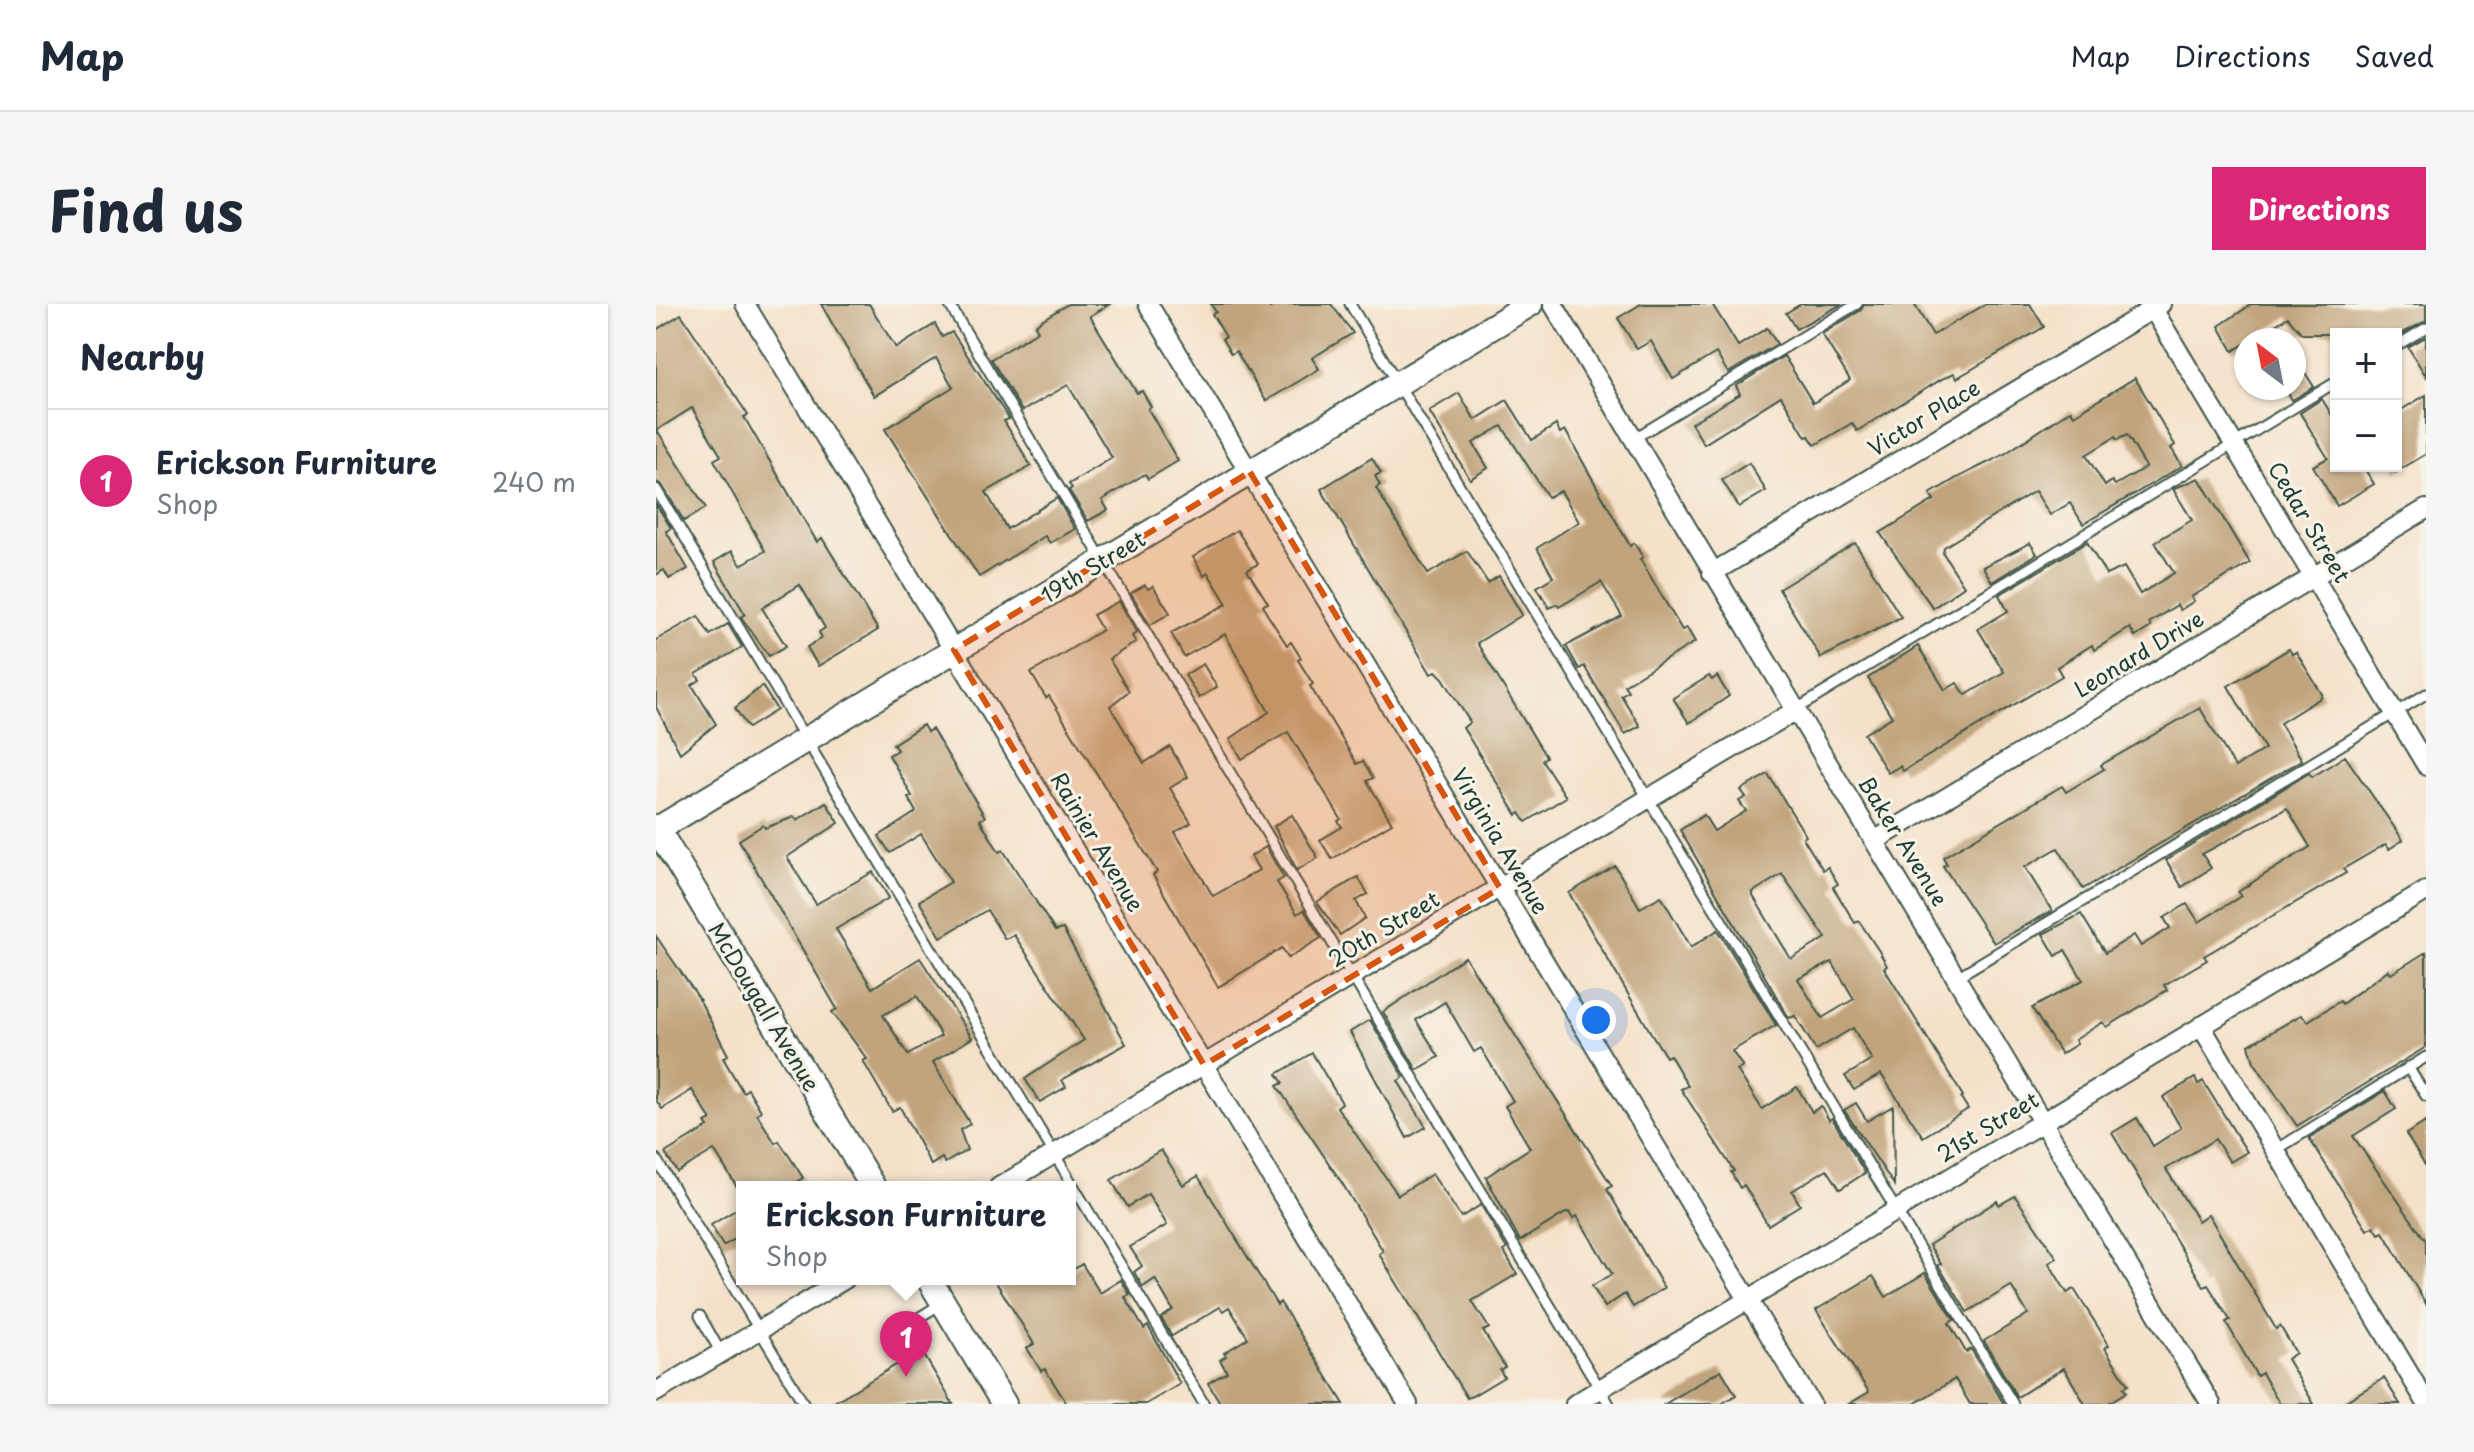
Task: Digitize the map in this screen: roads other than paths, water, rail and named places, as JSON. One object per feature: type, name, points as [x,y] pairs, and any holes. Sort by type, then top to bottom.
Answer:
[{"type":"street","name":"Rainier Avenue","points":[[745,304],[1408,1404]]},
{"type":"street","name":"Virginia Avenue","points":[[1148,304],[1811,1404]]},
{"type":"street","name":"19th Street","points":[[656,829],[1530,304]]},
{"type":"street","name":"Baker Avenue","points":[[1553,304],[1793,712],[1876,840],[2211,1404]]},
{"type":"street","name":"Cedar Street","points":[[2154,306],[2426,765]]},
{"type":"street","name":"Victor Place","points":[[1712,573],[2154,306]]},
{"type":"street","name":"Leonard Drive","points":[[1876,840],[2426,509]]},
{"type":"street","name":"20th Street","points":[[1009,1181],[1793,712]]},
{"type":"street","name":"McDougall Avenue","points":[[656,829],[869,1181]]},
{"type":"street","name":"21st Street","points":[[1575,1404],[1604,1396],[1748,1299],[2426,891]]},
{"type":"street","points":[[2201,1026],[2426,1402]]},
{"type":"street","points":[[656,1392],[835,1285]]},
{"type":"street","points":[[932,1285],[1004,1404]]},
{"type":"lane","points":[[949,304],[1604,1396]]},
{"type":"lane","points":[[1350,304],[2013,1404]]},
{"type":"lane","points":[[1633,439],[1857,304]]},
{"type":"lane","points":[[2402,342],[2426,328]]},
{"type":"lane","points":[[1793,712],[2330,386]]},
{"type":"lane","points":[[656,489],[1070,1181]]},
{"type":"lane","points":[[1957,977],[2426,694]]},
{"type":"lane","points":[[2276,1150],[2426,1057]]},
{"type":"lane","points":[[2408,1067],[2426,1096]]},
{"type":"lane","points":[[656,1159],[804,1404]]},
{"type":"lane","points":[[1076,1191],[1204,1404]]},
{"type":"lane","points":[[910,1323],[943,1303]]},
{"type":"lane","points":[[700,1316],[721,1353]]},
{"type":"place","name":"Erickson Furniture","points":[[906,1377]]}]
